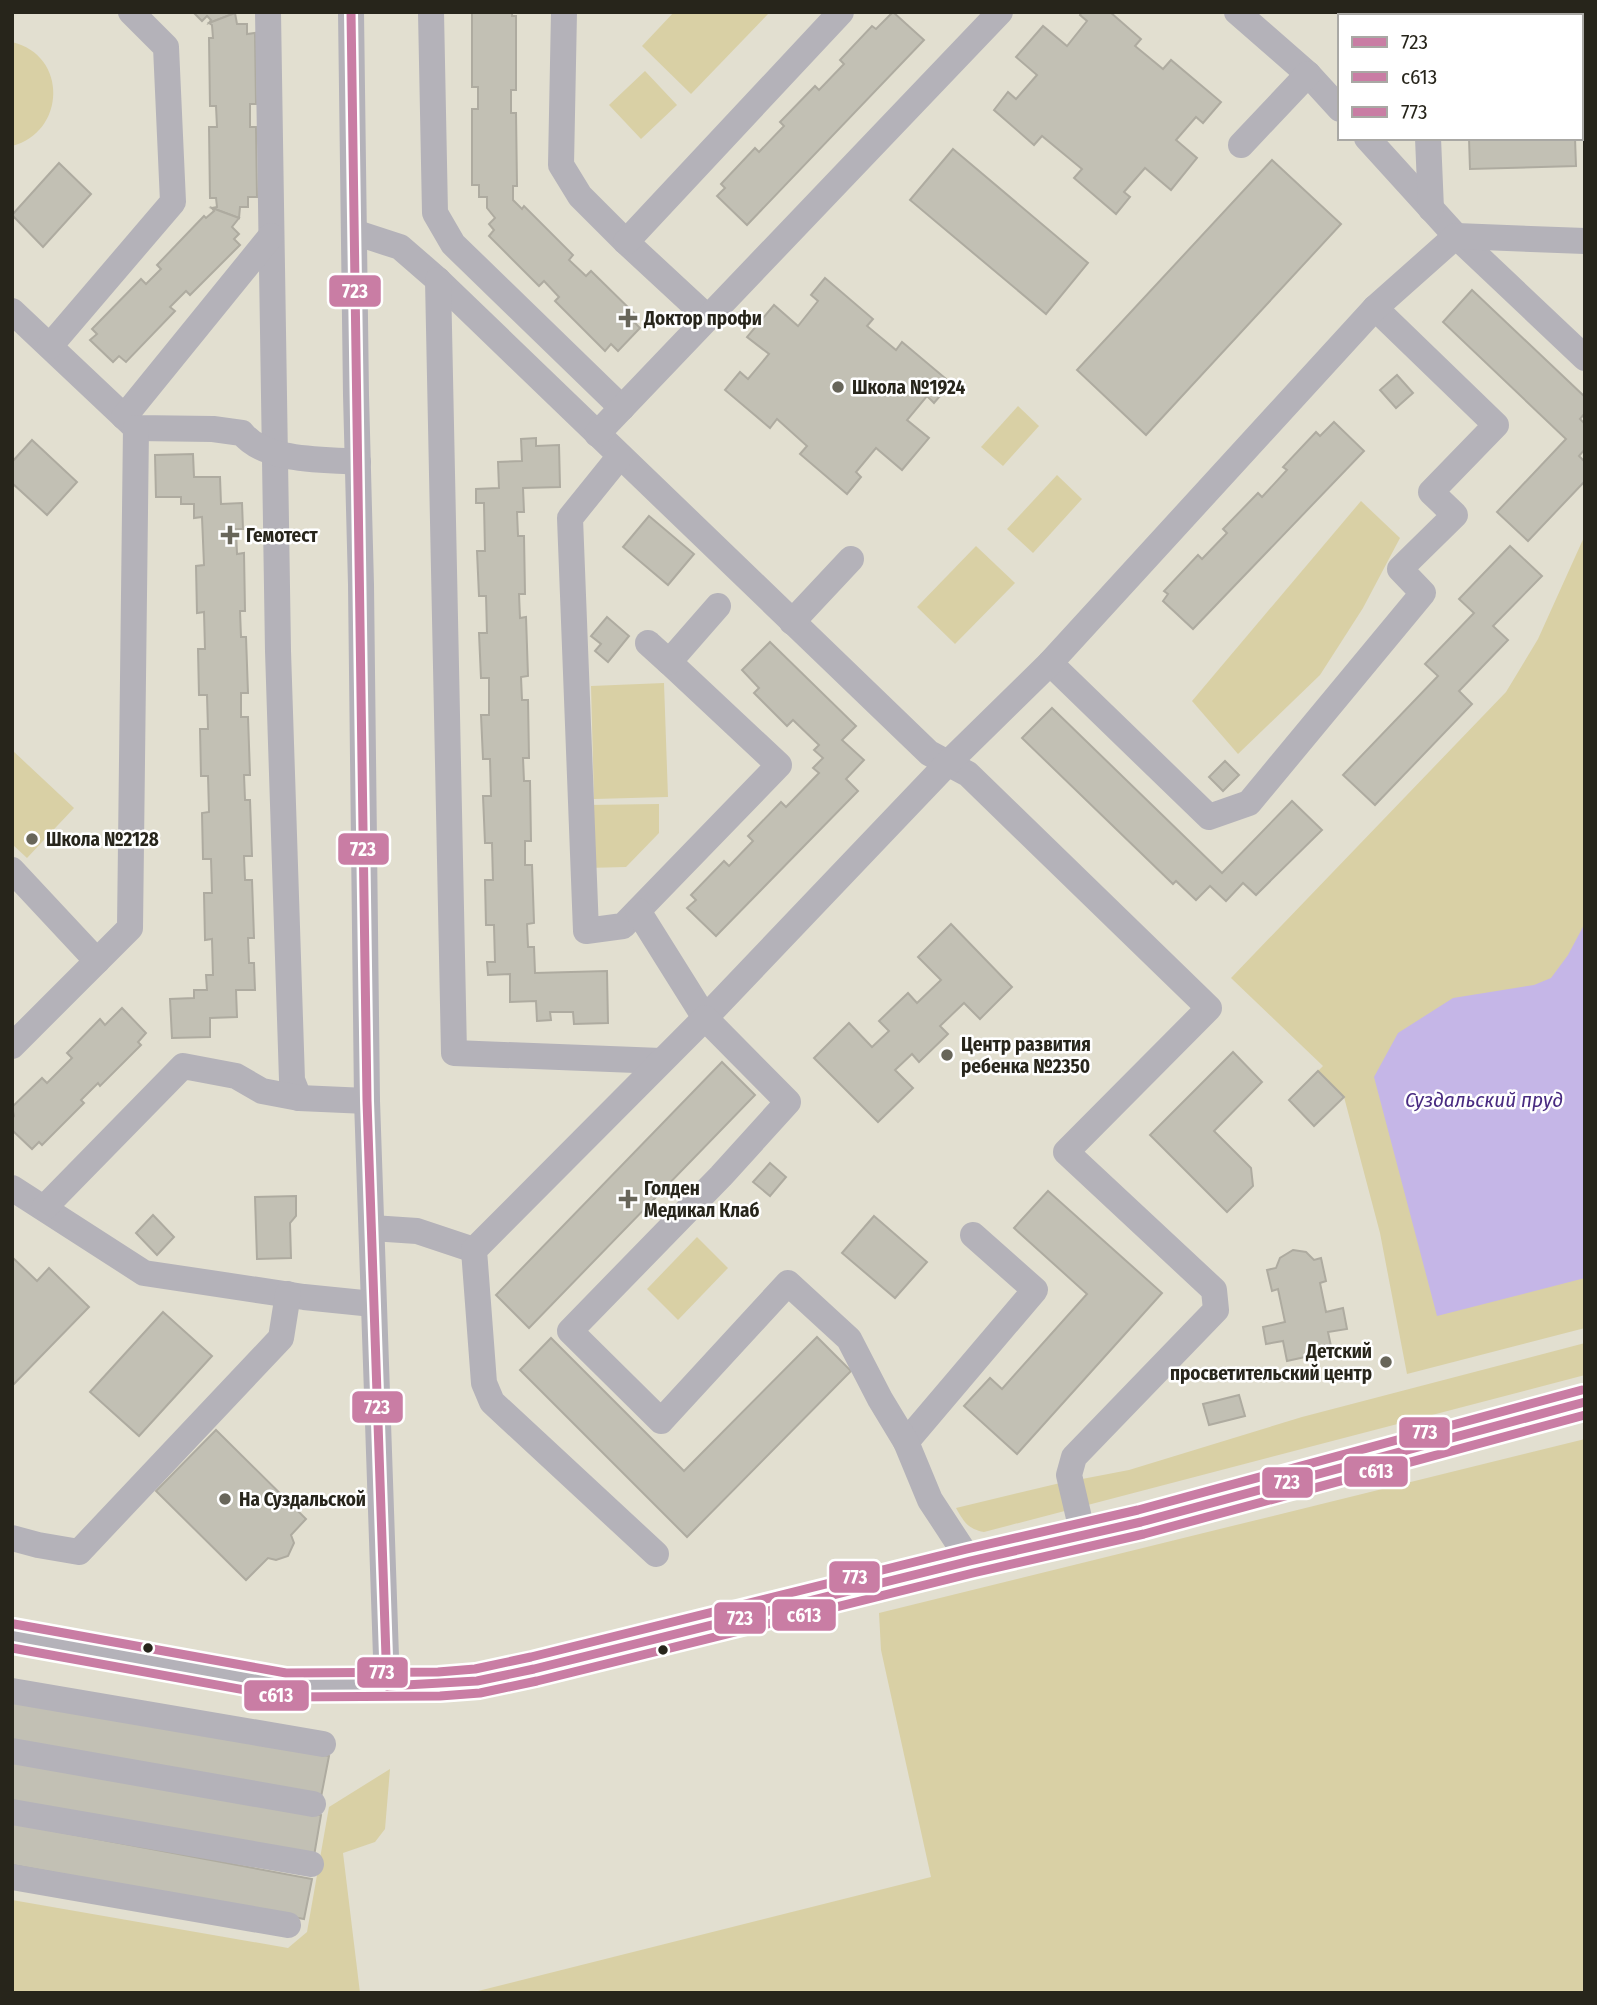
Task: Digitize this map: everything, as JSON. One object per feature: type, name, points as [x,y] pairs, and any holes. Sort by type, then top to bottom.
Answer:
[{"type":"street","points":[[50,346],[173,202],[166,47],[131,12]]},
{"type":"street","points":[[268,12],[273,454],[292,1080],[299,1098]]},
{"type":"street","points":[[351,12],[366,1101],[387,1686]]},
{"type":"street","points":[[431,12],[435,214],[453,244],[621,408]]},
{"type":"street","points":[[564,12],[561,165],[580,196],[707,317]]},
{"type":"street","points":[[626,242],[841,12]]},
{"type":"street","points":[[597,434],[1000,12]]},
{"type":"street","points":[[1237,12],[1308,74],[1338,107]]},
{"type":"street","points":[[1241,145],[1308,74]]},
{"type":"street","points":[[1368,140],[1389,175],[1431,209],[1585,358]]},
{"type":"street","points":[[1428,140],[1431,209]]},
{"type":"street","points":[[354,232],[400,247],[438,280],[929,753],[968,774],[1209,1009],[1066,1152],[1214,1290],[1216,1310],[1074,1457],[1069,1475],[1083,1535]]},
{"type":"street","points":[[12,1046],[130,928],[130,422],[271,236]]},
{"type":"street","points":[[656,1553],[492,1402],[484,1383],[474,1250],[705,1018],[948,763],[1050,663],[1375,308],[1456,236],[1585,241]]},
{"type":"street","points":[[438,280],[454,1053],[661,1061]]},
{"type":"street","points":[[1050,663],[1209,817],[1249,803],[1423,593],[1400,569],[1455,515],[1431,492],[1496,425],[1375,308]]},
{"type":"street","points":[[12,310],[130,422],[242,433],[250,444],[273,454],[358,462]]},
{"type":"street","points":[[620,456],[570,518],[586,932],[623,926],[779,765],[648,643]]},
{"type":"street","points":[[792,622],[851,559]]},
{"type":"street","points":[[668,662],[718,606]]},
{"type":"street","points":[[12,870],[97,961]]},
{"type":"street","points":[[638,911],[705,1018],[788,1102],[721,1176],[570,1331],[661,1420],[788,1283],[849,1339],[880,1399],[906,1441],[930,1500],[970,1561]]},
{"type":"street","points":[[44,1208],[183,1066],[236,1076],[262,1091],[299,1098],[366,1101]]},
{"type":"street","points":[[12,1188],[144,1273],[373,1304]]},
{"type":"street","points":[[372,1228],[417,1231],[474,1250]]},
{"type":"street","points":[[906,1441],[1035,1290],[973,1235]]},
{"type":"street","points":[[12,1538],[79,1552],[281,1338],[288,1294]]},
{"type":"street","points":[[12,1636],[285,1685],[387,1686],[477,1681],[534,1670],[970,1561],[1141,1522],[1585,1402]]},
{"type":"street","points":[[12,1692],[323,1744]]},
{"type":"street","points":[[12,1751],[313,1804]]},
{"type":"street","points":[[12,1812],[311,1864]]},
{"type":"street","points":[[12,1877],[288,1925]]},
{"type":"shaded area","points":[[674,12],[770,12],[691,94],[642,46]]},
{"type":"shaded area","points":[[12,42],[30,50],[43,62],[51,77],[53,94],[43,126],[30,138],[12,146]]},
{"type":"shaded area","points":[[645,71],[677,105],[641,139],[609,105]]},
{"type":"shaded area","points":[[1018,406],[1039,426],[1003,466],[981,447]]},
{"type":"shaded area","points":[[1057,475],[1082,499],[1033,553],[1007,529]]},
{"type":"shaded area","points":[[1361,501],[1400,538],[1363,608],[1320,675],[1238,754],[1192,701]]},
{"type":"shaded area","points":[[1585,535],[1585,1328],[1407,1374],[1380,1233],[1344,1097],[1318,1071],[1323,1066],[1231,978],[1506,692],[1538,639]]},
{"type":"shaded area","points":[[976,546],[1015,583],[955,644],[917,607]]},
{"type":"shaded area","points":[[664,683],[668,797],[594,799],[591,686]]},
{"type":"shaded area","points":[[12,750],[74,808],[27,858],[12,844]]},
{"type":"shaded area","points":[[659,804],[659,833],[626,867],[586,868],[586,805]]},
{"type":"shaded area","points":[[697,1237],[728,1268],[678,1320],[647,1289]]},
{"type":"shaded area","points":[[1585,1343],[1585,1375],[984,1532],[967,1524],[956,1508],[1129,1470],[1302,1417]]},
{"type":"shaded area","points":[[1585,1439],[1585,1993],[470,1993],[931,1877],[881,1650],[879,1613]]},
{"type":"shaded area","points":[[390,1769],[385,1829],[375,1842],[343,1853],[360,1993],[12,1993],[12,1900],[288,1948],[307,1932],[329,1807]]},
{"type":"water","name":"Суздальский пруд","points":[[1585,923],[1585,1278],[1437,1316],[1374,1077],[1398,1033],[1453,998],[1534,985],[1551,978],[1568,955]]},
{"type":"building","points":[[193,12],[235,13],[209,23],[211,20],[207,16],[202,21]]},
{"type":"building","points":[[512,12],[512,16],[516,16],[516,90],[511,90],[511,113],[516,113],[517,186],[513,186],[513,200],[522,209],[524,206],[573,255],[569,260],[586,276],[591,271],[638,317],[634,322],[640,328],[618,351],[611,344],[605,351],[555,301],[559,297],[544,281],[539,286],[489,236],[494,230],[489,224],[495,218],[487,208],[487,197],[479,197],[479,185],[472,185],[472,109],[478,109],[478,87],[472,87],[472,13]]},
{"type":"building","points":[[893,12],[924,40],[747,225],[717,196],[725,188],[721,184],[755,148],[759,152],[784,126],[780,122],[815,86],[819,90],[844,64],[840,60],[872,26],[876,29]]},
{"type":"building","points":[[1082,12],[1110,12],[1141,39],[1135,46],[1163,69],[1171,60],[1221,102],[1203,123],[1196,117],[1176,140],[1197,158],[1171,190],[1145,168],[1124,192],[1130,197],[1116,214],[1074,178],[1082,169],[1042,136],[1034,145],[994,110],[1008,92],[1016,99],[1037,75],[1016,57],[1043,26],[1067,46],[1087,21],[1080,15]]},
{"type":"building","points":[[1468,12],[1572,12],[1572,14]]},
{"type":"building","points":[[235,13],[237,24],[247,24],[247,34],[255,33],[256,104],[250,104],[250,127],[256,127],[257,197],[248,197],[248,207],[240,207],[239,218],[212,208],[217,207],[216,198],[210,198],[209,127],[217,127],[216,106],[210,106],[209,38],[213,38],[212,25],[209,23]]},
{"type":"building","points":[[1469,140],[1575,140],[1576,166],[1470,169]]},
{"type":"building","points":[[953,149],[1088,263],[1046,314],[910,200]]},
{"type":"building","points":[[1272,160],[1341,224],[1146,435],[1077,370]]},
{"type":"building","points":[[59,163],[91,194],[43,247],[12,215]]},
{"type":"building","points":[[212,208],[239,218],[232,227],[239,234],[234,239],[240,245],[190,295],[186,291],[170,307],[175,311],[126,362],[119,356],[113,362],[90,340],[97,334],[92,329],[141,279],[146,284],[161,269],[157,265],[204,216],[206,218],[214,211]]},
{"type":"building","name":"Школа №1924","points":[[825,278],[873,319],[867,326],[896,350],[902,342],[951,383],[934,403],[927,396],[907,420],[929,438],[902,470],[876,448],[856,472],[861,477],[847,494],[800,454],[807,446],[777,419],[770,428],[725,390],[740,372],[748,379],[769,354],[747,337],[774,305],[798,326],[818,301],[811,295]]},
{"type":"building","points":[[1472,290],[1585,397],[1585,413],[1580,419],[1585,424],[1585,449],[1579,456],[1585,462],[1585,481],[1528,541],[1497,512],[1566,439],[1443,322]]},
{"type":"building","points":[[1397,375],[1413,393],[1396,408],[1380,390]]},
{"type":"building","points":[[1334,422],[1364,451],[1193,629],[1163,601],[1168,594],[1164,591],[1198,555],[1202,559],[1227,533],[1223,529],[1258,493],[1262,497],[1287,470],[1283,467],[1316,432],[1320,436]]},
{"type":"building","points":[[536,438],[536,446],[559,445],[560,487],[523,488],[524,512],[517,512],[518,536],[524,536],[525,594],[519,594],[520,618],[526,617],[528,676],[521,677],[522,700],[528,700],[529,758],[523,758],[524,781],[530,781],[531,841],[525,841],[525,865],[532,865],[534,923],[527,924],[528,947],[534,947],[535,973],[607,971],[608,1023],[574,1024],[573,1012],[550,1012],[551,1020],[537,1021],[536,1001],[510,1002],[510,974],[488,975],[487,962],[495,962],[494,925],[486,925],[485,880],[493,880],[492,843],[485,843],[483,796],[491,796],[490,759],[483,759],[481,715],[489,715],[489,678],[481,678],[479,633],[487,633],[486,596],[479,596],[477,551],[485,551],[484,503],[476,503],[476,489],[499,488],[498,462],[522,461],[521,439]]},
{"type":"building","points":[[32,440],[77,482],[47,515],[12,483],[12,462]]},
{"type":"building","points":[[193,454],[194,477],[220,477],[221,504],[242,503],[243,529],[236,529],[237,554],[244,553],[245,611],[240,611],[241,637],[246,637],[248,693],[241,693],[241,717],[248,717],[250,775],[244,775],[245,800],[250,800],[252,856],[244,856],[245,880],[252,880],[254,938],[248,938],[249,963],[254,963],[255,990],[236,990],[237,1017],[210,1018],[210,1037],[172,1038],[170,999],[194,998],[194,990],[207,990],[206,975],[213,975],[212,939],[205,940],[204,893],[212,893],[211,859],[203,859],[202,813],[209,812],[208,776],[201,776],[200,729],[208,729],[207,695],[199,695],[198,649],[205,649],[204,612],[197,613],[196,566],[204,565],[202,517],[194,518],[194,504],[181,504],[181,497],[156,497],[155,455]]},
{"type":"building","points":[[649,516],[694,554],[668,585],[623,547]]},
{"type":"building","points":[[1510,546],[1542,576],[1493,626],[1508,640],[1459,691],[1472,704],[1375,805],[1343,775],[1438,676],[1425,664],[1474,613],[1459,599]]},
{"type":"building","points":[[607,617],[629,636],[608,662],[595,651],[601,644],[591,636]]},
{"type":"building","points":[[770,642],[856,726],[842,740],[864,760],[846,779],[858,791],[716,936],[687,908],[696,900],[691,895],[724,861],[729,866],[753,841],[748,836],[781,802],[786,807],[819,773],[813,768],[823,758],[814,750],[819,745],[793,720],[787,726],[754,693],[759,688],[742,670]]},
{"type":"building","points":[[1052,708],[1222,873],[1292,801],[1322,830],[1256,895],[1243,883],[1226,901],[1210,886],[1196,900],[1176,881],[1173,884],[1022,738]]},
{"type":"building","points":[[1225,761],[1239,775],[1223,791],[1209,777]]},
{"type":"building","points":[[951,924],[1012,987],[980,1019],[964,1003],[940,1026],[948,1034],[919,1062],[912,1054],[895,1070],[913,1088],[878,1122],[814,1058],[849,1023],[872,1047],[889,1031],[879,1021],[908,993],[917,1003],[941,980],[918,957]]},
{"type":"building","points":[[122,1008],[146,1033],[138,1042],[141,1045],[100,1086],[98,1083],[81,1100],[84,1103],[42,1145],[39,1142],[32,1149],[12,1130],[12,1107],[42,1078],[47,1083],[72,1058],[67,1053],[100,1019],[105,1025]]},
{"type":"building","points":[[1233,1052],[1262,1082],[1214,1131],[1251,1168],[1253,1186],[1227,1212],[1150,1135]]},
{"type":"building","points":[[722,1062],[755,1095],[529,1328],[496,1295]]},
{"type":"building","points":[[1318,1071],[1344,1097],[1314,1126],[1289,1100]]},
{"type":"building","points":[[770,1163],[786,1177],[770,1196],[753,1182]]},
{"type":"building","points":[[1048,1191],[1162,1293],[1017,1454],[964,1406],[990,1378],[1002,1389],[1087,1294],[1014,1228]]},
{"type":"building","points":[[296,1196],[296,1216],[290,1223],[291,1258],[257,1259],[255,1197]]},
{"type":"building","points":[[153,1215],[174,1237],[157,1255],[136,1233]]},
{"type":"building","points":[[874,1216],[927,1262],[895,1298],[842,1253]]},
{"type":"building","points":[[1293,1250],[1306,1252],[1314,1260],[1321,1258],[1326,1281],[1320,1283],[1326,1312],[1343,1308],[1347,1329],[1328,1332],[1332,1351],[1287,1361],[1283,1341],[1266,1344],[1263,1327],[1285,1322],[1278,1289],[1272,1291],[1267,1270],[1276,1268],[1280,1258]]},
{"type":"building","points":[[12,1257],[37,1281],[49,1268],[89,1307],[12,1386]]},
{"type":"building","points":[[163,1312],[212,1356],[139,1436],[90,1392]]},
{"type":"building","points":[[817,1337],[851,1371],[687,1537],[520,1370],[551,1338],[684,1471]]},
{"type":"building","points":[[1239,1395],[1245,1416],[1209,1425],[1203,1404]]},
{"type":"building","name":"На Суздальской","points":[[216,1430],[306,1519],[291,1535],[294,1543],[288,1556],[276,1560],[268,1558],[246,1580],[156,1491]]},
{"type":"building","points":[[12,1699],[329,1756],[321,1797],[12,1741]]},
{"type":"building","points":[[12,1762],[321,1815],[314,1856],[12,1804]]},
{"type":"building","points":[[12,1823],[312,1879],[304,1919],[12,1865]]},
{"type":"transit line","name":"723","points":[[351,12],[367,1101],[387,1686]]},
{"type":"transit line","name":"773","points":[[14,1624],[286,1673],[438,1672],[475,1669],[1138,1510],[1582,1390]]},
{"type":"transit line","name":"723","points":[[387,1686],[477,1681],[534,1669],[970,1561],[1141,1522],[1585,1402]]},
{"type":"transit line","name":"с613","points":[[12,1648],[284,1697],[440,1696],[480,1693],[1144,1534],[1585,1415]]},
{"type":"place","name":"Доктор профи","points":[[628,318]]},
{"type":"place","name":"Школа №1924","points":[[838,387]]},
{"type":"place","name":"Гемотест","points":[[230,535]]},
{"type":"place","name":"Школа №2128","points":[[32,839]]},
{"type":"place","name":"Центр развития ребенка №2350","points":[[947,1055]]},
{"type":"place","name":"Голден Медикал Клаб","points":[[628,1199]]},
{"type":"place","name":"Детский просветительский центр","points":[[1386,1362]]},
{"type":"place","name":"На Суздальской","points":[[225,1499]]}]
